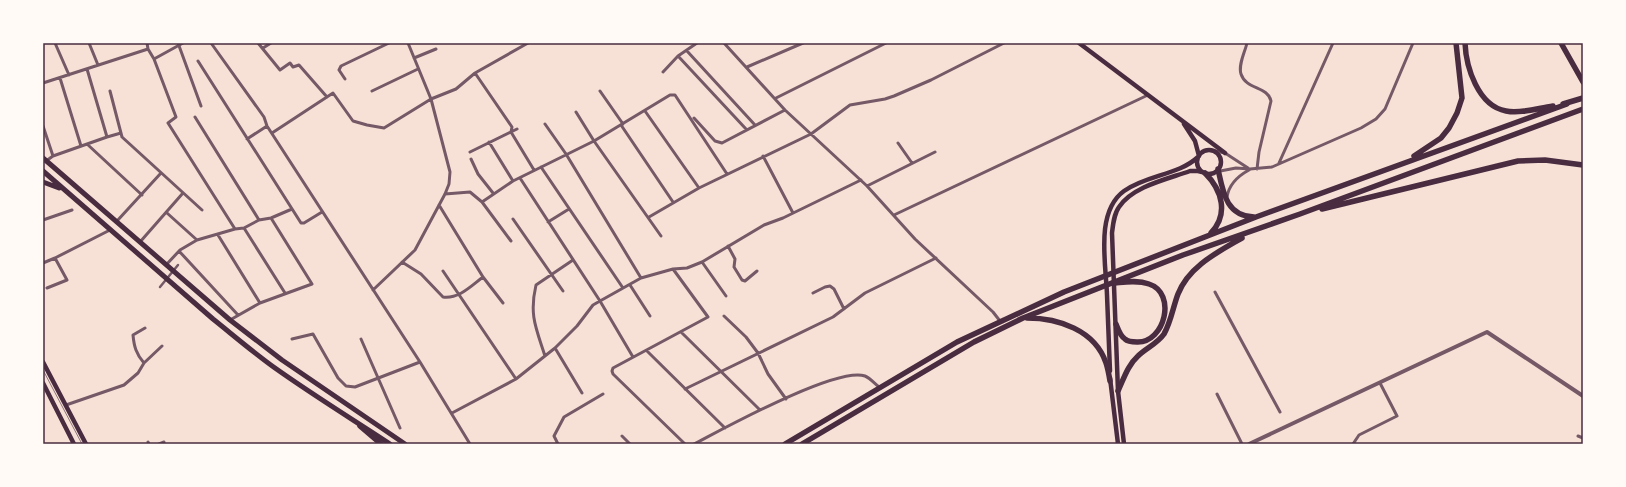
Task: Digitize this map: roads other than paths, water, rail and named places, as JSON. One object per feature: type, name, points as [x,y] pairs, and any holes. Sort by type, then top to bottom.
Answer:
[{"type":"highway","points":[[1403,163],[1441,138],[1449,128],[1457,113],[1462,98],[1456,43]]},
{"type":"highway","points":[[1465,43],[1466,56],[1475,81],[1486,99],[1494,106],[1506,111],[1519,111],[1567,104]]},
{"type":"highway","points":[[1561,43],[1583,82]]},
{"type":"highway","points":[[785,444],[957,342],[1064,292],[1256,217],[1583,98]]},
{"type":"highway","points":[[802,444],[974,342],[1023,318],[1183,255],[1300,214],[1582,110]]},
{"type":"highway","points":[[45,160],[118,221],[230,320],[282,360],[405,444]]},
{"type":"highway","points":[[1300,214],[1518,161],[1546,160],[1583,165]]},
{"type":"highway","points":[[43,171],[213,319],[274,367],[360,426],[390,444]]},
{"type":"highway","points":[[1217,171],[1230,207],[1242,216],[1256,217]]},
{"type":"highway","points":[[1204,173],[1218,191],[1222,206],[1220,219],[1215,229],[1209,235]]},
{"type":"highway","points":[[43,182],[55,185],[80,202]]},
{"type":"highway","points":[[1118,391],[1132,362],[1157,342],[1163,335],[1168,326],[1179,292],[1192,273],[1209,258],[1255,230]]},
{"type":"highway","points":[[1109,283],[1141,282],[1151,284],[1158,289],[1163,297],[1166,308],[1160,329],[1150,339],[1142,342],[1131,342],[1126,340],[1120,334],[1116,324]]},
{"type":"highway","points":[[1023,318],[1051,320],[1066,324],[1090,338],[1106,362],[1110,381]]},
{"type":"highway","points":[[360,426],[381,444]]},
{"type":"main road","points":[[1080,43],[1225,153]]},
{"type":"main road","points":[[1182,120],[1195,141],[1198,156],[1197,164],[1204,173]]},
{"type":"main road","points":[[1124,444],[1118,391],[1112,233],[1114,220],[1119,207],[1129,196],[1140,189],[1190,171],[1198,170],[1204,173],[1217,171],[1220,163],[1219,157],[1213,151],[1208,140]]},
{"type":"main road","points":[[1118,444],[1110,381],[1107,290],[1104,260],[1106,228],[1110,210],[1117,198],[1133,186],[1193,162],[1204,151],[1213,151]]},
{"type":"main road","points":[[43,362],[86,444]]},
{"type":"main road","points":[[43,383],[74,444]]},
{"type":"street","points":[[55,43],[69,75]]},
{"type":"street","points":[[89,43],[98,65]]},
{"type":"street","points":[[148,43],[148,49],[154,59],[176,117],[168,123],[235,229]]},
{"type":"street","points":[[154,59],[183,43]]},
{"type":"street","points":[[211,43],[264,117],[267,126],[420,362],[470,444]]},
{"type":"street","points":[[258,43],[280,70],[290,63],[293,67],[299,65],[327,97]]},
{"type":"street","points":[[263,48],[271,43]]},
{"type":"street","points":[[345,79],[339,70],[341,66],[389,43]]},
{"type":"street","points":[[373,290],[415,250],[449,184],[450,172],[432,99],[408,43]]},
{"type":"street","points":[[272,133],[333,93],[353,121],[384,128],[432,99],[456,89],[475,73],[528,43]]},
{"type":"street","points":[[663,72],[678,56],[697,43]]},
{"type":"street","points":[[724,43],[776,98],[785,110],[861,180],[915,239],[993,312],[1000,321]]},
{"type":"street","points":[[747,68],[803,43]]},
{"type":"street","points":[[776,98],[886,43]]},
{"type":"street","points":[[649,217],[699,188],[811,134],[850,105],[894,96],[931,80],[1004,43]]},
{"type":"street","points":[[1247,43],[1241,67],[1241,75],[1250,85],[1270,95],[1271,100],[1259,152],[1257,169]]},
{"type":"street","points":[[1279,163],[1333,43]]},
{"type":"street","points":[[1217,171],[1236,168],[1257,169],[1272,167],[1361,128],[1376,119],[1385,109],[1413,43]]},
{"type":"street","points":[[179,44],[201,106]]},
{"type":"street","points":[[43,83],[148,49]]},
{"type":"street","points":[[414,58],[436,49]]},
{"type":"street","points":[[687,51],[755,125]]},
{"type":"street","points":[[678,56],[746,129]]},
{"type":"street","points":[[198,61],[292,209],[303,223],[322,212]]},
{"type":"street","points":[[87,69],[107,137]]},
{"type":"street","points":[[372,91],[418,69]]},
{"type":"street","points":[[475,73],[512,127],[511,132],[534,170]]},
{"type":"street","points":[[60,78],[81,146]]},
{"type":"street","points":[[110,91],[122,137],[202,210]]},
{"type":"street","points":[[600,91],[673,202]]},
{"type":"street","points":[[482,202],[493,193],[513,181],[566,154],[594,142],[670,95],[675,95],[727,174]]},
{"type":"street","points":[[894,215],[1148,95]]},
{"type":"street","points":[[694,118],[715,141],[722,143],[746,129],[785,110]]},
{"type":"street","points":[[645,111],[699,188]]},
{"type":"street","points":[[576,112],[594,142],[649,217],[661,236]]},
{"type":"street","points":[[195,117],[260,220]]},
{"type":"street","points":[[545,124],[566,154],[641,278]]},
{"type":"street","points":[[43,126],[53,156]]},
{"type":"street","points":[[247,139],[267,126]]},
{"type":"street","points":[[470,152],[517,129]]},
{"type":"street","points":[[45,160],[121,133]]},
{"type":"street","points":[[489,142],[513,181]]},
{"type":"street","points":[[87,144],[142,195]]},
{"type":"street","points":[[898,144],[912,164]]},
{"type":"street","points":[[1213,151],[1225,153],[1250,169]]},
{"type":"street","points":[[867,186],[935,152]]},
{"type":"street","points":[[763,156],[793,213]]},
{"type":"street","points":[[471,159],[478,174],[493,193]]},
{"type":"street","points":[[541,167],[623,288]]},
{"type":"street","points":[[1226,199],[1231,185],[1239,176],[1250,169]]},
{"type":"street","points":[[118,221],[161,173]]},
{"type":"street","points":[[520,178],[600,301],[633,357]]},
{"type":"street","points":[[452,413],[516,379],[555,348],[578,326],[592,305],[641,278],[673,269],[687,268],[702,262],[764,225],[793,213],[861,180]]},
{"type":"street","points":[[445,194],[470,192],[482,202],[510,241]]},
{"type":"street","points":[[140,242],[183,193]]},
{"type":"street","points":[[439,205],[483,277],[503,303]]},
{"type":"street","points":[[166,265],[179,252],[197,240],[235,229],[244,228],[260,220],[271,218],[292,209]]},
{"type":"street","points":[[548,222],[569,209]]},
{"type":"street","points":[[43,220],[72,210]]},
{"type":"street","points":[[167,213],[197,240]]},
{"type":"street","points":[[230,320],[260,303],[312,284],[271,218]]},
{"type":"street","points":[[513,219],[563,291]]},
{"type":"street","points":[[244,228],[286,293]]},
{"type":"street","points":[[43,263],[110,230]]},
{"type":"street","points":[[218,235],[260,303]]},
{"type":"street","points":[[728,246],[736,259],[734,267],[742,280],[745,280],[757,271]]},
{"type":"street","points":[[179,252],[238,315]]},
{"type":"street","points":[[47,288],[67,280],[55,258]]},
{"type":"street","points":[[685,389],[833,317],[865,293],[936,258]]},
{"type":"street","points":[[545,356],[532,306],[536,285],[573,260]]},
{"type":"street","points":[[402,262],[421,274],[443,297],[451,298],[458,296],[483,277]]},
{"type":"street","points":[[702,262],[726,296]]},
{"type":"street","points":[[160,287],[178,265]]},
{"type":"street","points":[[673,269],[708,317],[613,368],[612,374],[685,444]]},
{"type":"street","points":[[443,272],[516,379]]},
{"type":"street","points":[[630,285],[650,316]]},
{"type":"street","points":[[813,293],[830,286],[834,289],[844,309]]},
{"type":"street","points":[[1215,292],[1280,412]]},
{"type":"street","points":[[724,316],[746,337],[758,353],[768,374],[786,399]]},
{"type":"street","points":[[144,362],[139,357],[134,345],[133,335],[145,328]]},
{"type":"street","points":[[681,332],[760,410]]},
{"type":"street","points":[[1249,444],[1487,332],[1583,396]]},
{"type":"street","points":[[292,339],[313,334],[338,378],[346,386],[356,387],[420,362]]},
{"type":"street","points":[[362,339],[400,428]]},
{"type":"street","points":[[66,405],[124,385],[138,373],[144,362],[162,346]]},
{"type":"street","points":[[555,348],[582,393]]},
{"type":"street","points":[[647,351],[724,428]]},
{"type":"street","points":[[694,444],[760,410],[826,381],[849,375],[865,376],[880,388]]},
{"type":"street","points":[[1353,444],[1359,434],[1397,416],[1380,383]]},
{"type":"street","points":[[558,444],[554,439],[554,433],[564,417],[603,394]]},
{"type":"street","points":[[1217,394],[1242,444]]},
{"type":"street","points":[[622,436],[630,444]]},
{"type":"street","points":[[1578,436],[1583,438]]},
{"type":"street","points":[[159,444],[164,442]]},
{"type":"tram line","points":[[43,370],[82,444]]}]
